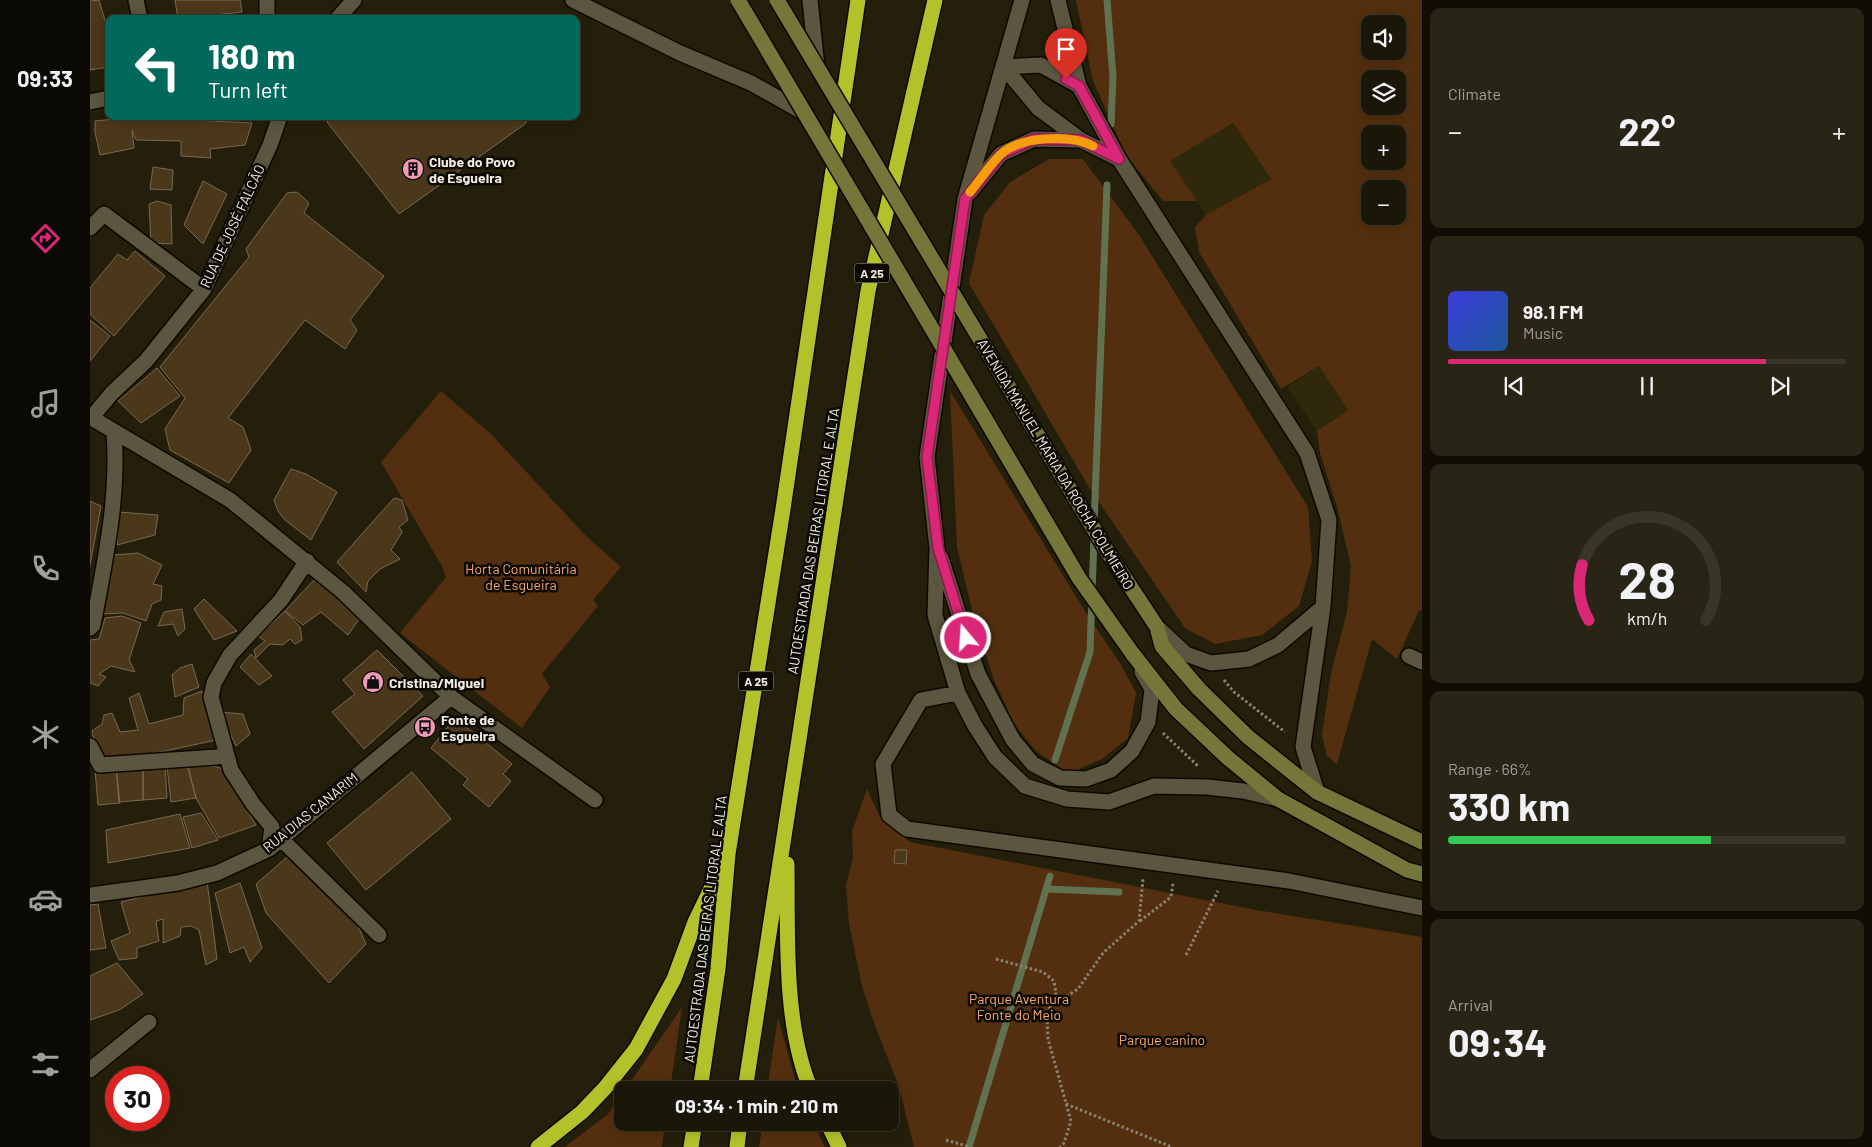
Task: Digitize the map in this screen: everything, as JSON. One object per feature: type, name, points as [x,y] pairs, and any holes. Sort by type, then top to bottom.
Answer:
[{"type":"highway","name":"AUTOESTRADA DAS BEIRAS LITORAL E ALTA","points":[[701,1081],[718,969],[728,854],[783,509],[858,0]]},
{"type":"highway","name":"AUTOESTRADA DAS BEIRAS LITORAL E ALTA","points":[[746,1081],[868,292],[935,0]]},
{"type":"highway","points":[[787,822],[790,984],[800,1054],[808,1081]]},
{"type":"highway","points":[[538,1147],[582,1112],[605,1088],[636,1049],[674,979],[695,922],[728,854]]},
{"type":"highway","points":[[691,1147],[694,1131]]},
{"type":"highway","points":[[737,1147],[739,1131]]},
{"type":"highway","points":[[831,1131],[839,1147]]},
{"type":"main road","points":[[738,0],[1079,578],[1132,653],[1176,709],[1228,758],[1278,799],[1407,870],[1422,874]]},
{"type":"main road","name":"AVENIDA MANUEL MARIA DA ROCHA COLMIEIRO","points":[[776,0],[1107,551],[1157,627],[1162,646],[1199,688],[1248,737],[1317,792],[1422,842]]},
{"type":"street","points":[[136,0],[139,15]]},
{"type":"street","points":[[266,15],[267,0]]},
{"type":"street","points":[[341,15],[354,0]]},
{"type":"street","points":[[573,0],[680,53],[751,83],[806,114]]},
{"type":"street","points":[[810,0],[817,67]]},
{"type":"street","points":[[1022,0],[965,199],[927,457],[938,548],[935,615],[958,693],[975,726],[995,757],[1025,786],[1067,800],[1109,802],[1154,786],[1243,791],[1278,799]]},
{"type":"street","points":[[1058,0],[1079,86],[1119,159],[1307,453],[1329,520],[1323,607],[1303,747],[1317,792]]},
{"type":"street","points":[[1004,67],[1041,65],[1079,86]]},
{"type":"street","points":[[1004,67],[1038,108],[1081,140],[1119,159]]},
{"type":"street","points":[[90,102],[105,99]]},
{"type":"street","name":"RUA DE JOSÉ FALCÃO","points":[[91,417],[112,393],[146,362],[204,289],[270,145],[279,120]]},
{"type":"street","points":[[965,199],[1001,154],[1034,139],[1081,140]]},
{"type":"street","points":[[90,228],[104,214],[204,289]]},
{"type":"street","points":[[91,417],[230,500],[343,592],[451,697],[595,800]]},
{"type":"street","points":[[90,628],[93,625],[109,536],[116,463],[114,432]]},
{"type":"street","points":[[938,548],[978,674],[1013,740],[1033,764],[1060,778],[1086,779],[1111,770],[1132,751],[1148,722],[1152,690],[1132,653]]},
{"type":"street","points":[[269,849],[272,827],[253,804],[231,770],[211,697],[214,683],[230,655],[281,600],[307,561]]},
{"type":"street","points":[[1157,627],[1186,654],[1211,663],[1249,659],[1278,645],[1323,607]]},
{"type":"street","points":[[958,693],[921,700],[883,764],[889,815],[907,829],[1289,881],[1422,908]]},
{"type":"street","name":"RUA DIAS CANARIM","points":[[90,895],[178,883],[217,873],[269,849],[451,697]]},
{"type":"street","points":[[90,746],[100,765],[217,757],[226,754]]},
{"type":"street","points":[[280,838],[379,935]]},
{"type":"street","points":[[90,1070],[149,1022]]},
{"type":"path","points":[[1221,677],[1234,692],[1285,732]]},
{"type":"path","points":[[1161,731],[1206,774]]},
{"type":"path","points":[[1139,922],[1145,861]]},
{"type":"path","points":[[1050,1007],[1078,990],[1103,953],[1171,897],[1176,866]]},
{"type":"path","points":[[1186,955],[1226,872]]},
{"type":"path","points":[[996,959],[1043,972],[1054,981],[1056,993],[1046,1020],[1048,1039],[1070,1120],[1064,1143],[1060,1147]]},
{"type":"path","points":[[1066,1104],[1172,1147]]},
{"type":"path","points":[[946,1140],[970,1147]]},
{"type":"shaded area","points":[[1233,123],[1271,179],[1206,215],[1170,161]]},
{"type":"shaded area","points":[[1319,366],[1348,410],[1317,431],[1287,387]]},
{"type":"green space","points":[[1076,0],[1422,0],[1422,611],[1419,610],[1397,659],[1372,639],[1337,764],[1327,756],[1322,735],[1331,673],[1347,612],[1351,566],[1337,507],[1320,453],[1317,431],[1348,410],[1319,366],[1281,389],[1199,252],[1195,227],[1206,215],[1271,179],[1233,123],[1170,161],[1197,201],[1163,201],[1126,155],[1093,81]]},
{"type":"green space","points":[[1049,159],[1083,159],[1139,235],[1308,507],[1312,561],[1299,606],[1262,635],[1215,644],[1185,628],[1090,489],[969,283],[984,215],[1010,182]]},
{"type":"green space","name":"Horta Comunitária de Esgueira","points":[[441,391],[490,433],[586,536],[621,567],[593,600],[598,606],[542,674],[550,687],[522,728],[400,633],[446,577],[442,566],[381,462]]},
{"type":"green space","points":[[950,391],[1086,613],[1120,663],[1136,693],[1128,738],[1102,759],[1077,770],[1064,770],[1036,751],[1014,724],[994,680],[973,614],[957,547]]},
{"type":"green space","name":"Parque Aventura Fonte do Meio","points":[[867,789],[880,817],[910,842],[1256,910],[1422,937],[1422,1147],[914,1147],[899,1081],[897,1081],[874,1023],[862,986],[849,924],[846,885],[853,858],[852,831]]},
{"type":"green space","points":[[682,1007],[671,1081],[631,1081]]},
{"type":"green space","points":[[778,1018],[796,1081],[768,1081]]},
{"type":"green space","points":[[614,1105],[614,1131],[664,1131],[662,1147],[565,1147],[608,1114]]},
{"type":"green space","points":[[762,1131],[817,1131],[825,1147],[759,1147]]},
{"type":"building","points":[[99,0],[105,20],[105,68],[90,70],[90,1]]},
{"type":"building","points":[[175,0],[240,0],[242,12],[215,15],[177,15]]},
{"type":"building","points":[[194,120],[252,123],[245,145],[210,149],[211,158],[181,156],[181,141],[136,140],[132,130],[134,148],[100,155],[95,132],[95,121]]},
{"type":"building","name":"Clube do Povo de Esgueira","points":[[329,120],[528,120],[525,124],[399,214],[327,122]]},
{"type":"building","points":[[153,167],[173,170],[172,190],[150,189]]},
{"type":"building","points":[[203,181],[227,194],[203,244],[184,225]]},
{"type":"building","points":[[297,192],[309,203],[304,213],[384,276],[350,320],[357,330],[345,349],[305,320],[228,418],[243,427],[251,450],[229,483],[170,450],[165,429],[185,398],[160,367],[249,257],[246,249],[287,193]]},
{"type":"building","points":[[157,201],[171,205],[172,244],[151,243],[149,204]]},
{"type":"building","points":[[135,251],[165,276],[114,336],[90,314],[90,288],[118,254],[127,260]]},
{"type":"building","points":[[90,320],[110,336],[90,361]]},
{"type":"building","points":[[157,368],[180,396],[141,423],[118,401]]},
{"type":"building","points":[[291,469],[306,474],[337,492],[311,540],[285,520],[278,511],[274,500]]},
{"type":"building","points":[[394,498],[402,500],[408,520],[399,527],[402,532],[391,550],[400,559],[380,569],[368,581],[366,592],[337,562]]},
{"type":"building","points":[[90,501],[101,506],[90,565]]},
{"type":"building","points":[[119,512],[158,515],[155,535],[117,545]]},
{"type":"building","points":[[138,553],[162,565],[153,584],[162,586],[161,600],[152,604],[146,621],[123,613],[102,614],[114,555]]},
{"type":"building","points":[[321,578],[359,619],[348,635],[321,612],[303,625],[285,611],[314,580]]},
{"type":"building","points":[[204,599],[237,631],[214,640],[194,609]]},
{"type":"building","points":[[182,609],[185,629],[178,636],[173,624],[158,626],[164,612]]},
{"type":"building","points":[[285,611],[300,627],[302,640],[295,644],[290,639],[283,645],[270,644],[256,658],[254,650],[265,641],[258,636]]},
{"type":"building","points":[[122,616],[141,623],[129,660],[135,672],[111,666],[99,674],[106,677],[98,686],[90,683],[90,640],[99,639],[105,618]]},
{"type":"building","points":[[377,650],[423,696],[364,749],[332,712],[355,694],[343,680]]},
{"type":"building","points":[[251,654],[272,676],[259,685],[240,667]]},
{"type":"building","points":[[192,664],[199,687],[175,697],[172,675],[180,668]]},
{"type":"building","points":[[202,691],[221,739],[100,765],[92,731],[102,724],[104,715],[112,713],[120,732],[138,730],[129,698],[139,693],[149,724],[183,715],[184,698]]},
{"type":"building","points":[[220,712],[243,714],[250,734],[236,746]]},
{"type":"building","points":[[455,718],[512,764],[503,774],[511,781],[489,807],[463,785],[468,779],[431,748]]},
{"type":"building","points":[[187,765],[196,798],[171,802],[167,767]]},
{"type":"building","points":[[143,766],[143,800],[119,802],[116,768]]},
{"type":"building","points":[[143,766],[165,766],[167,798],[143,800]]},
{"type":"building","points":[[188,766],[214,766],[223,769],[256,825],[219,838],[196,798]]},
{"type":"building","points":[[116,768],[120,803],[98,805],[95,770]]},
{"type":"building","points":[[412,772],[451,819],[366,890],[327,843]]},
{"type":"building","points":[[201,813],[218,840],[192,848],[183,817]]},
{"type":"building","points":[[180,814],[190,848],[108,863],[106,830]]},
{"type":"building","points":[[895,850],[907,850],[906,864],[894,863]]},
{"type":"building","points":[[294,851],[358,926],[366,944],[329,983],[266,913],[256,884]]},
{"type":"building","points":[[207,881],[217,959],[206,965],[199,930],[191,926],[181,927],[180,936],[163,943],[163,919],[156,921],[159,941],[137,948],[137,958],[119,960],[111,941],[130,933],[121,902]]},
{"type":"building","points":[[240,883],[262,948],[250,962],[244,947],[230,953],[215,893]]},
{"type":"building","points":[[98,904],[106,948],[90,950],[90,905]]},
{"type":"building","points":[[117,963],[143,994],[119,1010],[90,1020],[90,976]]},
{"type":"waterway","points":[[1107,0],[1113,77],[1111,124]]},
{"type":"waterway","points":[[1094,525],[1107,185]]},
{"type":"waterway","points":[[1055,760],[1090,652],[1094,536]]},
{"type":"waterway","points":[[969,1147],[1050,876]]},
{"type":"waterway","points":[[1048,889],[1119,892]]},
{"type":"slow traffic","points":[[970,192],[1001,154],[1034,139],[1081,140],[1093,146]]},
{"type":"place","name":"Clube do Povo de Esgueira","points":[[413,169]]},
{"type":"place","name":"Cristina/Miguel","points":[[373,682]]},
{"type":"place","name":"Fonte de Esgueira","points":[[425,727]]},
{"type":"route","points":[[966,638],[938,548],[927,457],[965,199],[1001,154],[1034,139],[1081,140],[1119,159],[1079,86],[1066,79]]},
{"type":"park label","name":"Parque canino","points":[[1162,1039]]}]
